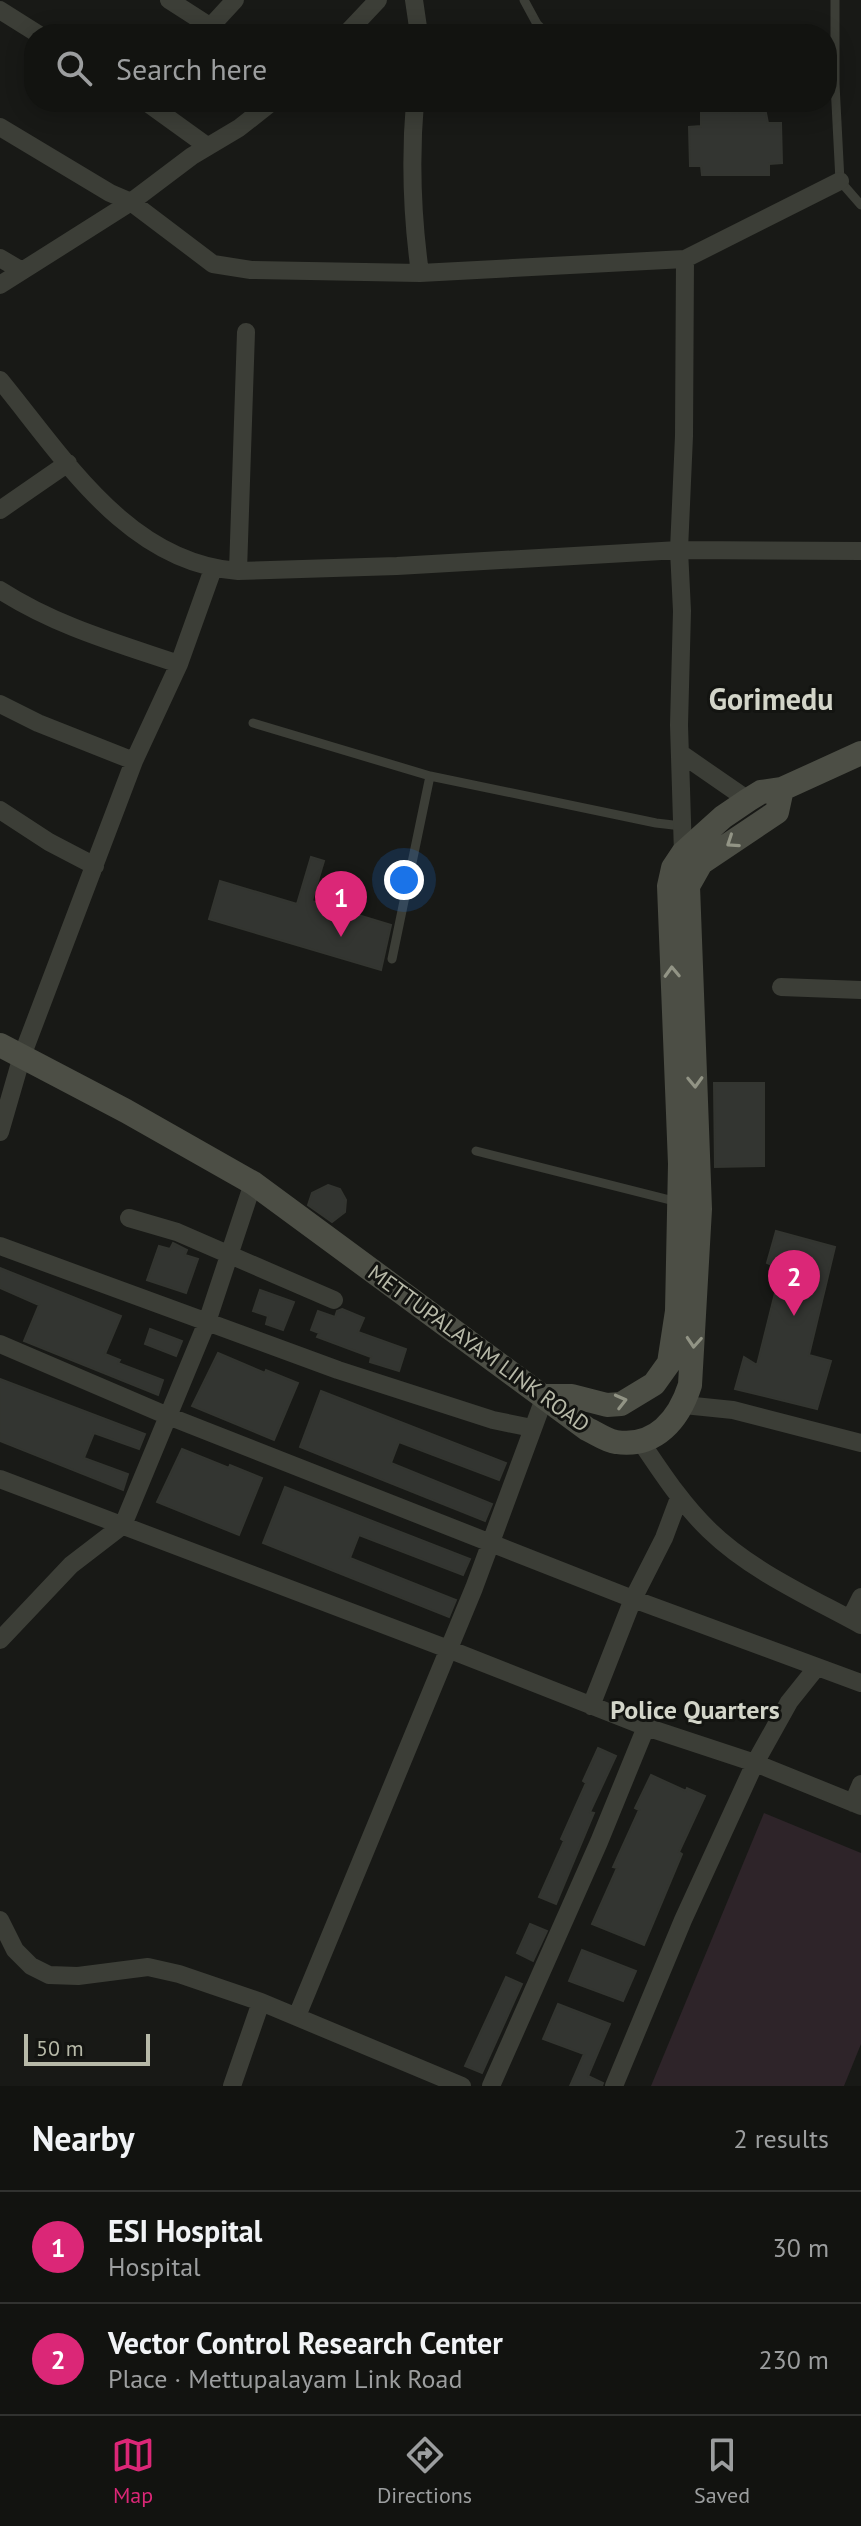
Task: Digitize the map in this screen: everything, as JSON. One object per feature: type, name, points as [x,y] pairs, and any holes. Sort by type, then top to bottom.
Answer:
[{"type":"street","points":[[169,0],[207,24]]},
{"type":"street","points":[[220,24],[235,0]]},
{"type":"street","points":[[355,24],[378,0]]},
{"type":"street","points":[[414,0],[418,24]]},
{"type":"street","points":[[0,10],[24,25]]},
{"type":"street","points":[[160,112],[207,146]]},
{"type":"street","points":[[0,285],[131,202],[260,112]]},
{"type":"street","points":[[414,112],[411,175],[420,273]]},
{"type":"street","points":[[0,127],[110,193],[131,202],[213,264],[251,270],[420,273],[685,259],[840,181]]},
{"type":"street","points":[[0,258],[22,271]]},
{"type":"street","points":[[683,853],[679,550],[684,436],[685,259]]},
{"type":"street","points":[[238,571],[246,332]]},
{"type":"street","points":[[0,380],[120,520],[152,545],[213,569],[238,571],[397,566],[679,550],[861,551]]},
{"type":"street","points":[[0,510],[68,463]]},
{"type":"street","points":[[0,1132],[22,1056],[134,761],[179,664],[213,569]]},
{"type":"street","points":[[0,590],[64,625],[179,664]]},
{"type":"street","points":[[0,704],[38,723],[134,761]]},
{"type":"street","points":[[680,753],[748,800]]},
{"type":"street","points":[[297,2016],[448,1649],[545,1396],[572,1396],[607,1405],[621,1404],[654,1384],[669,1363],[677,1311],[680,1164],[669,886],[673,868],[683,853],[723,817],[761,792],[782,789],[861,753]]},
{"type":"street","points":[[782,789],[777,812],[701,863],[688,886],[700,1209],[690,1385],[684,1405],[666,1428],[641,1442],[679,1498],[711,1531],[741,1555],[855,1622],[861,1597]]},
{"type":"street","points":[[0,810],[49,842],[95,866]]},
{"type":"street","points":[[781,987],[861,990]]},
{"type":"street","name":"METTUPALAYAM LINK ROAD","points":[[0,1045],[253,1183],[587,1429],[614,1442],[641,1442]]},
{"type":"street","points":[[0,1640],[71,1565],[123,1525],[207,1322],[253,1183]]},
{"type":"street","points":[[129,1218],[177,1232],[334,1300]]},
{"type":"street","points":[[0,1246],[338,1370],[493,1420],[532,1428]]},
{"type":"street","points":[[0,1344],[168,1416],[633,1599],[861,1683]]},
{"type":"street","points":[[684,1405],[747,1413],[861,1443]]},
{"type":"street","points":[[0,1479],[646,1727],[755,1763],[857,1805],[861,1784]]},
{"type":"street","points":[[591,1706],[633,1599],[664,1538],[679,1498]]},
{"type":"street","points":[[614,2086],[683,1920],[755,1763],[789,1702],[817,1667]]},
{"type":"street","points":[[491,2086],[599,1842],[646,1727]]},
{"type":"street","points":[[0,1920],[15,1950],[31,1966],[49,1975],[78,1976],[148,1967],[179,1974],[297,2016],[462,2086]]},
{"type":"street","points":[[232,2086],[261,2002]]},
{"type":"lane","points":[[524,0],[537,24]]},
{"type":"lane","points":[[834,24],[835,0]]},
{"type":"lane","points":[[834,112],[840,181],[861,205]]},
{"type":"lane","points":[[253,723],[430,776],[682,826]]},
{"type":"lane","points":[[392,959],[430,776]]},
{"type":"lane","points":[[476,1151],[679,1203]]},
{"type":"shaded area","points":[[764,1813],[861,1853],[861,2044],[844,2086],[651,2086]]},
{"type":"building","points":[[701,112],[766,113],[768,123],[781,123],[782,163],[769,164],[769,175],[702,175],[701,166],[690,166],[689,127],[701,126]]},
{"type":"building","points":[[311,857],[324,861],[312,901],[391,925],[381,970],[209,919],[220,881],[297,904]]},
{"type":"building","points":[[714,1083],[764,1083],[764,1166],[715,1167]]},
{"type":"building","points":[[328,1185],[340,1189],[346,1200],[345,1212],[332,1222],[308,1205],[312,1193]]},
{"type":"building","points":[[776,1231],[835,1247],[809,1355],[831,1361],[817,1409],[735,1389],[744,1357],[757,1365],[781,1269],[767,1263]]},
{"type":"building","points":[[173,1243],[187,1250],[185,1255],[198,1259],[186,1293],[147,1280],[159,1246],[170,1249]]},
{"type":"building","points":[[0,1268],[121,1316],[105,1354],[120,1360],[118,1363],[163,1380],[158,1395],[24,1341],[39,1305],[0,1288]]},
{"type":"building","points":[[260,1290],[294,1302],[283,1330],[266,1324],[268,1316],[253,1311]]},
{"type":"building","points":[[342,1309],[364,1318],[358,1332],[406,1349],[399,1371],[370,1362],[371,1357],[317,1337],[319,1333],[311,1330],[318,1311],[335,1317],[337,1311]]},
{"type":"building","points":[[150,1329],[182,1341],[176,1356],[145,1344]]},
{"type":"building","points":[[218,1353],[298,1383],[274,1440],[192,1406]]},
{"type":"building","points":[[0,1379],[145,1434],[139,1449],[94,1433],[84,1458],[128,1474],[123,1490],[0,1441]]},
{"type":"building","points":[[321,1391],[506,1463],[499,1480],[399,1442],[391,1463],[492,1504],[485,1521],[300,1447]]},
{"type":"building","points":[[182,1449],[262,1478],[239,1535],[157,1502]]},
{"type":"building","points":[[285,1487],[470,1559],[463,1575],[359,1535],[350,1558],[456,1600],[449,1617],[263,1543]]},
{"type":"building","points":[[598,1748],[616,1756],[590,1812],[594,1813],[556,1904],[539,1897],[564,1841],[561,1839]]},
{"type":"building","points":[[651,1775],[705,1796],[679,1852],[682,1854],[644,1945],[592,1924],[639,1810],[635,1808]]},
{"type":"building","points":[[530,1924],[547,1931],[533,1961],[517,1953]]},
{"type":"building","points":[[582,1950],[636,1971],[623,2001],[569,1981]]},
{"type":"building","points":[[506,1977],[522,1984],[482,2073],[465,2066]]},
{"type":"building","points":[[558,2004],[610,2024],[588,2076],[603,2083],[602,2086],[570,2086],[584,2054],[543,2039]]},
{"type":"place","name":"ESI Hospital","points":[[341,937]]},
{"type":"place","name":"Vector Control Research Center","points":[[794,1316]]},
{"type":"district","name":"Gorimedu","points":[[771,698]]},
{"type":"district","name":"Police Quarters","points":[[695,1709]]}]
